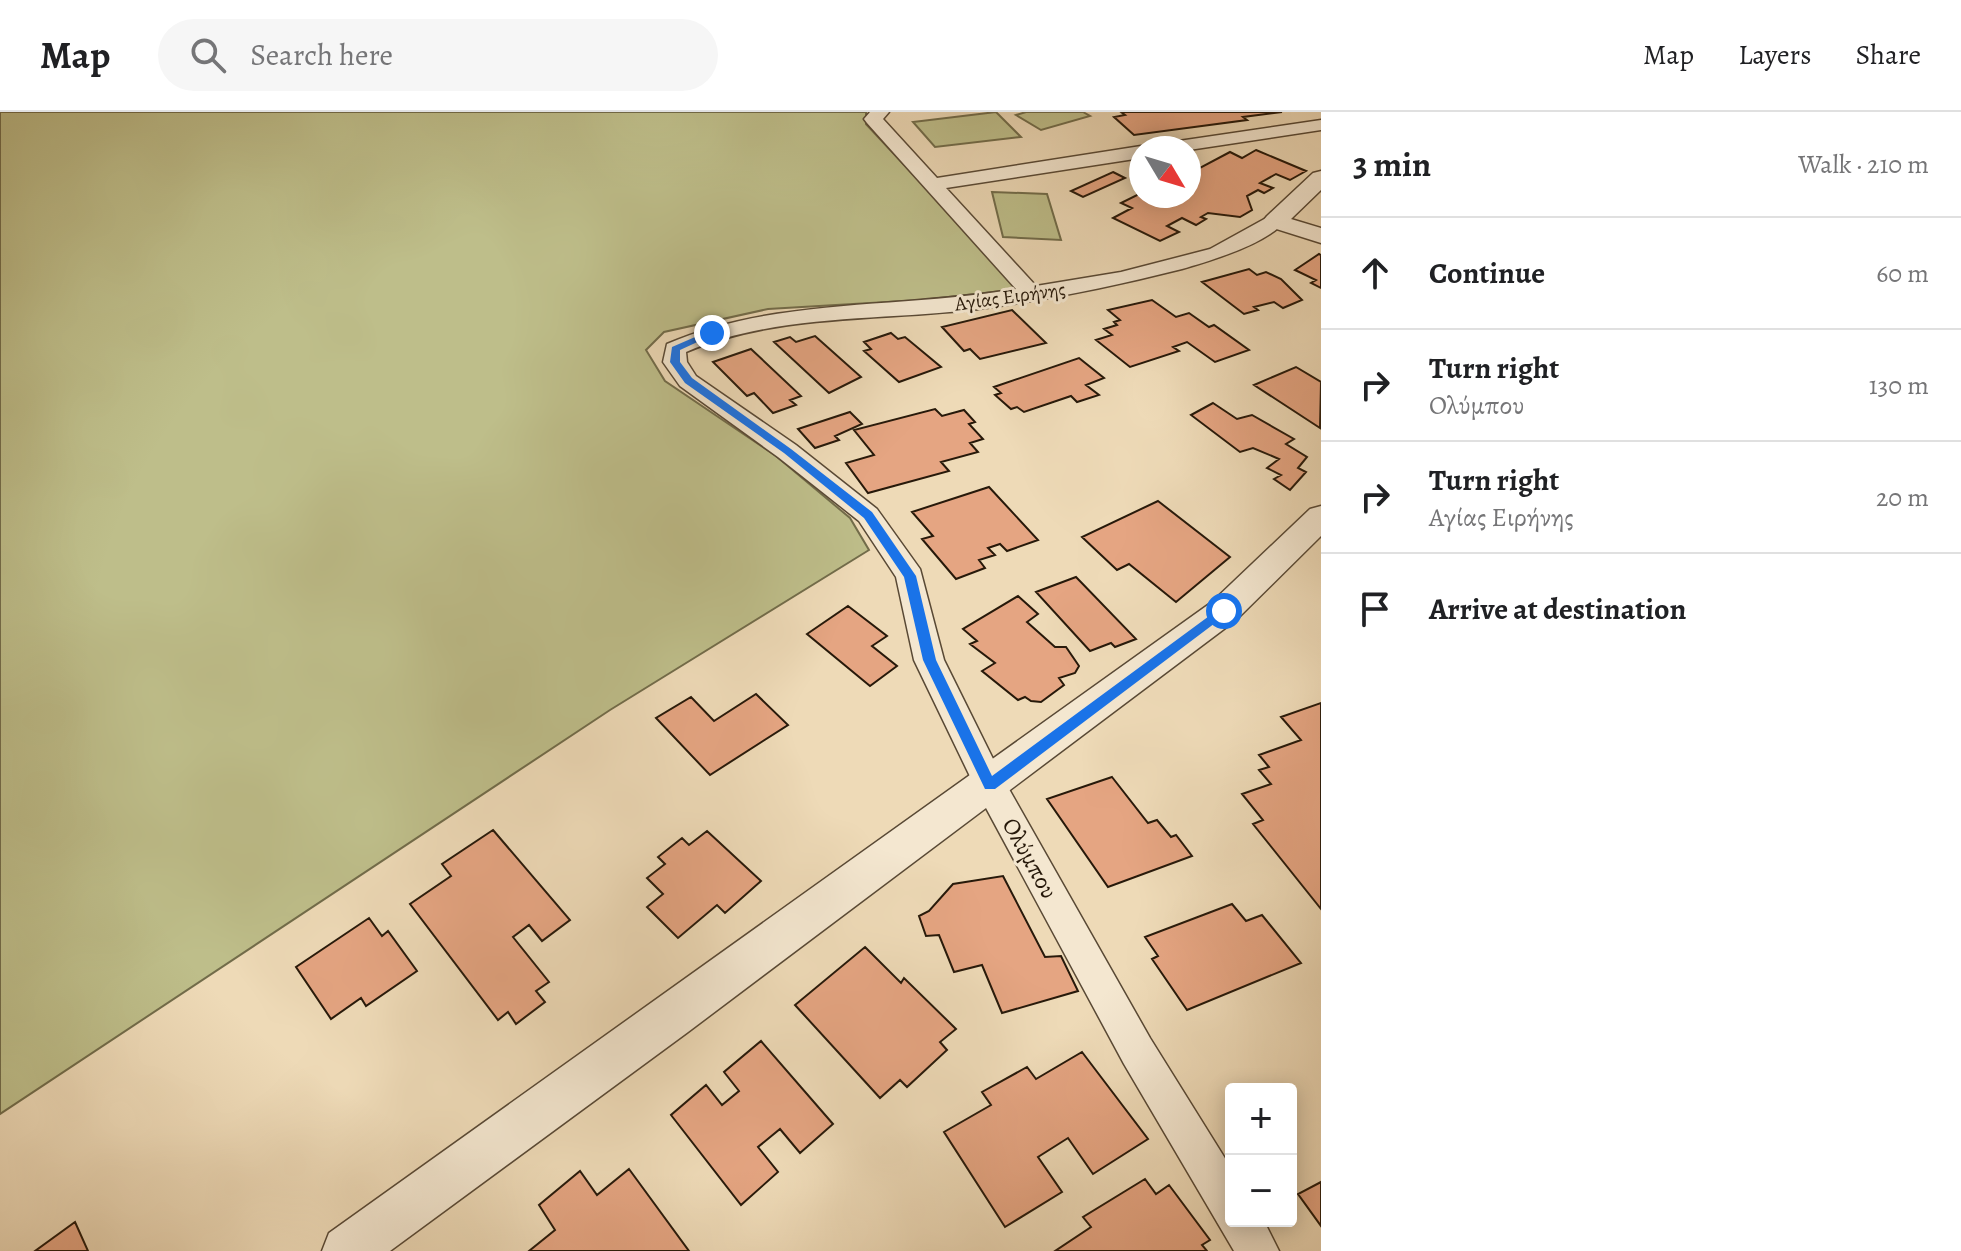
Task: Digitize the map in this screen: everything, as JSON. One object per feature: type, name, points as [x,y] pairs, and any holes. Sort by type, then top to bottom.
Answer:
[{"type":"street","points":[[880,112],[873,119],[1031,293]]},
{"type":"street","points":[[1201,143],[1321,125]]},
{"type":"street","points":[[931,185],[1129,154]]},
{"type":"street","name":"Αγίας Ειρήνης","points":[[675,349],[712,333],[791,319],[980,302],[1122,278],[1217,253],[1275,221],[1321,178]]},
{"type":"street","points":[[1275,221],[1321,236]]},
{"type":"street","name":"Ολύμπου","points":[[675,349],[675,362],[688,381],[787,451],[868,515],[910,576],[929,660],[990,785],[1137,1051],[1225,1196]]},
{"type":"street","points":[[347,1251],[990,785],[1224,611],[1321,517]]},
{"type":"street","points":[[1244,1227],[1258,1251]]},
{"type":"green space","points":[[0,112],[866,112],[866,124],[1020,289],[921,300],[768,309],[664,332],[646,350],[665,381],[776,456],[850,518],[869,550],[610,710],[0,1114]]},
{"type":"green space","points":[[996,112],[1021,137],[935,147],[913,122]]},
{"type":"green space","points":[[1026,112],[1083,112],[1090,116],[1041,130],[1016,115]]},
{"type":"green space","points":[[992,192],[1047,194],[1061,240],[1003,237]]},
{"type":"building","points":[[1121,112],[1282,112],[1243,117],[1247,120],[1134,135],[1114,117],[1125,115]]},
{"type":"building","points":[[1256,150],[1306,171],[1290,180],[1276,174],[1260,183],[1273,188],[1264,193],[1258,190],[1247,196],[1252,210],[1240,217],[1208,213],[1201,217],[1206,219],[1196,225],[1182,218],[1167,226],[1179,232],[1160,241],[1113,218],[1132,208],[1201,208],[1201,167],[1230,152],[1242,158]]},
{"type":"building","points":[[1113,172],[1125,178],[1083,197],[1071,191]]},
{"type":"building","points":[[1319,254],[1321,288],[1311,283],[1316,280],[1295,270]]},
{"type":"building","points":[[1249,269],[1257,275],[1266,272],[1281,279],[1302,300],[1283,308],[1274,302],[1254,307],[1258,310],[1244,314],[1202,282]]},
{"type":"building","points":[[1152,300],[1176,317],[1189,313],[1209,327],[1214,325],[1249,350],[1215,362],[1187,342],[1173,347],[1179,351],[1130,367],[1096,340],[1112,335],[1104,329],[1117,325],[1114,322],[1120,320],[1108,310]]},
{"type":"building","points":[[1012,310],[1046,343],[980,359],[970,349],[964,351],[942,327]]},
{"type":"building","points":[[891,333],[898,339],[905,337],[941,367],[899,382],[864,351],[871,349],[864,342]]},
{"type":"building","points":[[815,336],[861,377],[829,393],[774,342],[790,337],[796,342]]},
{"type":"building","points":[[751,349],[801,396],[790,400],[796,405],[773,413],[754,393],[747,396],[713,362]]},
{"type":"building","points":[[1079,358],[1104,378],[1086,385],[1099,395],[1077,402],[1071,396],[1024,412],[1017,407],[1011,409],[995,395],[1001,393],[994,387]]},
{"type":"building","points":[[1296,367],[1321,382],[1320,428],[1254,385]]},
{"type":"building","points":[[1213,403],[1237,419],[1252,415],[1294,439],[1286,444],[1307,457],[1298,468],[1306,472],[1290,490],[1274,479],[1281,475],[1267,468],[1279,459],[1253,448],[1240,452],[1191,415]]},
{"type":"building","points":[[935,409],[942,416],[964,410],[975,422],[969,424],[983,439],[970,443],[978,452],[941,462],[949,471],[868,493],[846,463],[874,455],[854,430]]},
{"type":"building","points":[[850,412],[862,424],[835,436],[839,440],[815,448],[798,429]]},
{"type":"building","points":[[989,487],[1038,540],[1007,551],[1000,544],[988,548],[995,555],[979,560],[985,568],[956,579],[922,539],[933,536],[912,512]]},
{"type":"building","points":[[1158,501],[1230,557],[1176,602],[1129,564],[1117,570],[1082,537]]},
{"type":"building","points":[[1076,577],[1136,639],[1115,647],[1111,643],[1090,651],[1036,592]]},
{"type":"building","points":[[1018,596],[1038,614],[1027,622],[1055,647],[1066,647],[1079,666],[1075,673],[1059,678],[1064,685],[1041,702],[1025,697],[1018,700],[982,671],[995,663],[970,644],[977,641],[963,629]]},
{"type":"building","points":[[848,606],[887,636],[872,646],[897,666],[870,686],[807,634]]},
{"type":"building","points":[[756,694],[788,725],[710,775],[656,718],[691,697],[714,721]]},
{"type":"building","points":[[1321,703],[1321,909],[1253,824],[1263,820],[1242,794],[1271,784],[1259,770],[1269,767],[1259,755],[1301,740],[1281,717]]},
{"type":"building","points":[[1112,777],[1148,823],[1157,820],[1171,837],[1176,835],[1192,856],[1108,887],[1047,799]]},
{"type":"building","points":[[493,830],[570,920],[542,941],[529,925],[513,937],[549,982],[536,991],[545,1002],[516,1024],[508,1012],[498,1020],[410,904],[451,876],[442,864]]},
{"type":"building","points":[[707,831],[761,881],[725,913],[717,905],[678,938],[647,907],[663,894],[647,878],[665,864],[658,857],[682,838],[689,845]]},
{"type":"building","points":[[1003,876],[1045,957],[1061,956],[1078,991],[1002,1013],[982,965],[954,972],[939,935],[926,936],[919,916],[929,911],[953,884]]},
{"type":"building","points":[[1232,904],[1246,921],[1262,915],[1301,963],[1187,1010],[1152,959],[1158,956],[1145,937]]},
{"type":"building","points":[[369,918],[382,936],[388,931],[417,971],[366,1006],[361,998],[331,1019],[296,967]]},
{"type":"building","points":[[865,947],[901,983],[904,978],[956,1029],[940,1042],[947,1050],[907,1087],[900,1080],[880,1098],[795,1005]]},
{"type":"building","points":[[761,1041],[833,1124],[800,1153],[780,1129],[758,1147],[778,1172],[741,1205],[671,1115],[706,1085],[722,1105],[739,1091],[724,1072]]},
{"type":"building","points":[[1082,1052],[1148,1139],[1093,1174],[1068,1138],[1038,1157],[1062,1192],[1005,1227],[944,1132],[991,1105],[982,1092],[1027,1067],[1036,1079]]},
{"type":"building","points":[[629,1169],[689,1251],[529,1251],[555,1230],[539,1205],[580,1171],[597,1195]]},
{"type":"building","points":[[1145,1179],[1156,1194],[1169,1185],[1210,1240],[1202,1245],[1207,1251],[1055,1251],[1091,1227],[1083,1217]]},
{"type":"building","points":[[1321,1182],[1321,1226],[1298,1194]]},
{"type":"building","points":[[75,1222],[88,1251],[35,1251]]},
{"type":"route","points":[[712,333],[692,339],[675,349],[675,362],[688,381],[787,451],[868,515],[910,576],[929,660],[990,785],[1224,611]]}]
